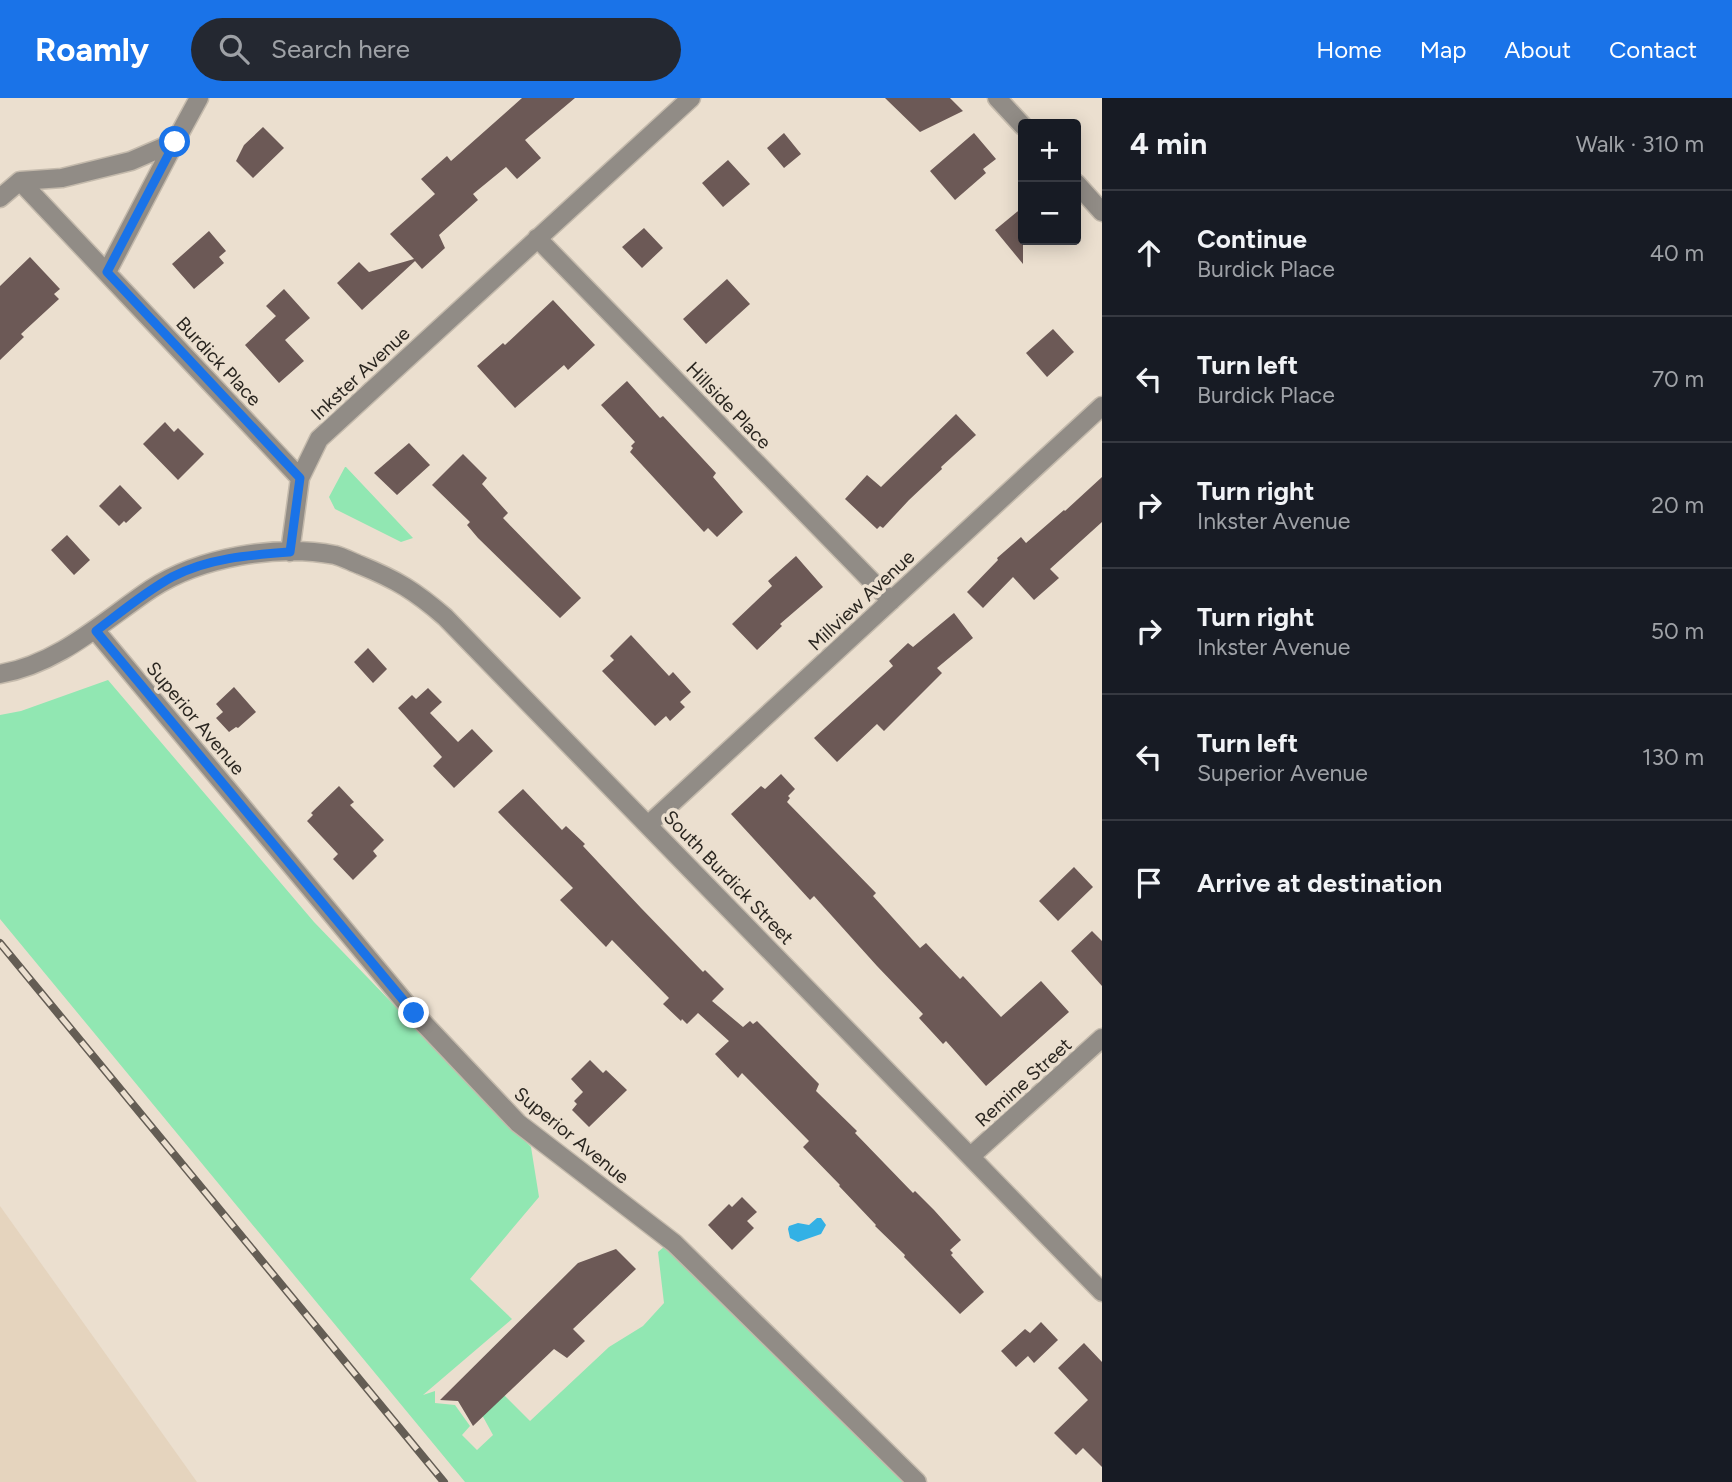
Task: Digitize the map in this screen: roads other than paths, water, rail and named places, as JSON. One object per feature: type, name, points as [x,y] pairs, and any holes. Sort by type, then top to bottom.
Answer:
[{"type":"street","points":[[107,272],[199,98]]},
{"type":"street","name":"Inkster Avenue","points":[[290,552],[300,478],[319,439],[691,98]]},
{"type":"street","points":[[997,98],[1018,121]]},
{"type":"street","points":[[0,198],[20,181],[62,178],[131,161],[175,142]]},
{"type":"street","name":"Burdick Place","points":[[20,181],[300,478]]},
{"type":"street","points":[[1081,189],[1102,212]]},
{"type":"street","name":"Hillside Place","points":[[537,238],[891,601]]},
{"type":"street","name":"Millview Avenue","points":[[648,825],[1102,406]]},
{"type":"street","points":[[0,674],[35,664],[62,652],[96,631],[151,589],[197,566],[242,555],[290,552]]},
{"type":"street","name":"South Burdick Street","points":[[290,552],[336,555],[387,575],[416,592],[445,617],[1102,1292]]},
{"type":"street","name":"Superior Avenue","points":[[96,631],[414,1013],[518,1123],[674,1243],[917,1482]]},
{"type":"street","name":"Remine Street","points":[[971,1156],[1102,1038]]},
{"type":"water","points":[[821,1218],[826,1225],[821,1234],[798,1242],[790,1238],[789,1226],[798,1223],[809,1225]]},
{"type":"railway","points":[[0,943],[444,1482]]}]
